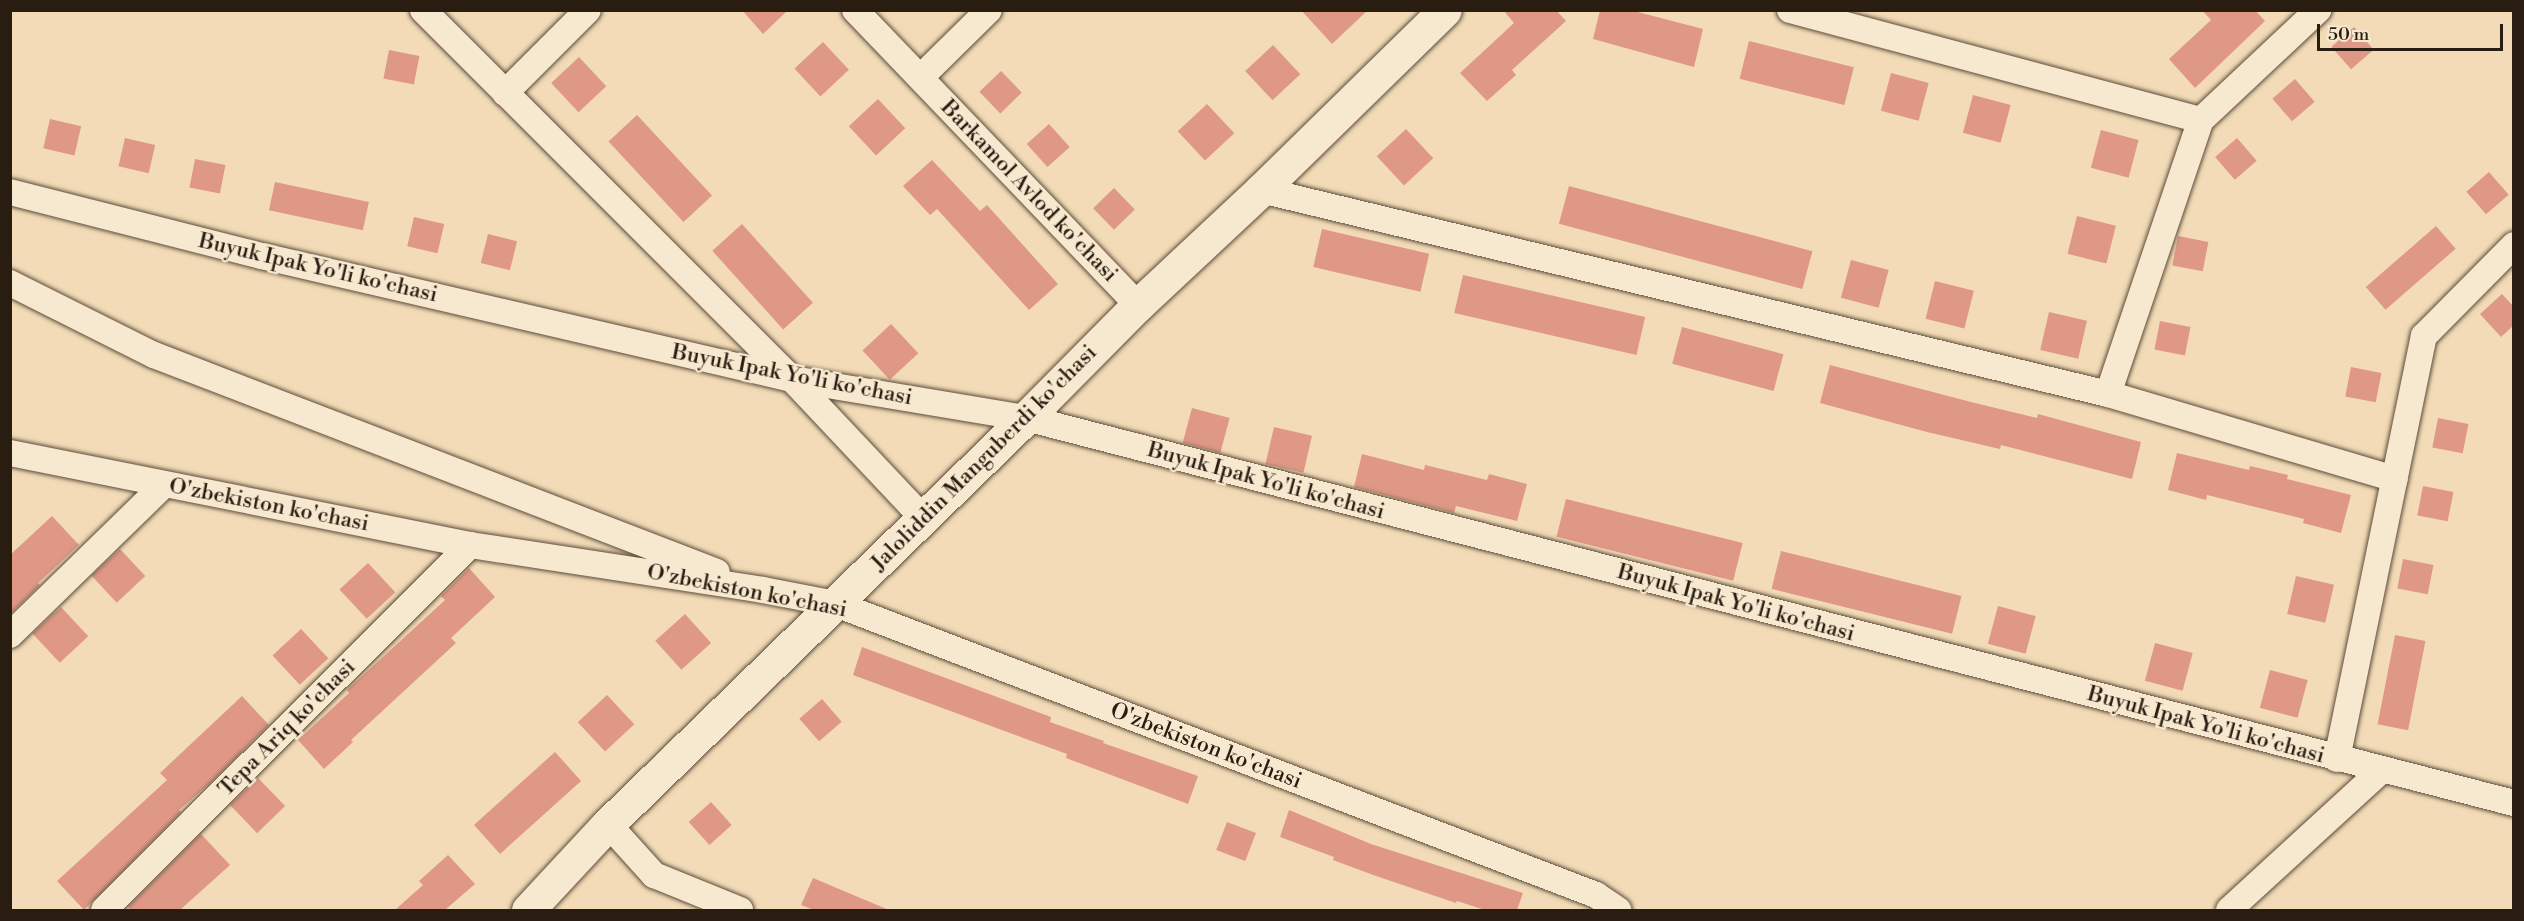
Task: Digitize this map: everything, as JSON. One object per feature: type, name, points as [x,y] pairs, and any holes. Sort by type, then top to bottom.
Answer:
[{"type":"street","points":[[423,10],[792,379],[922,517]]},
{"type":"street","points":[[505,93],[588,10]]},
{"type":"street","name":"Barkamol Avlod ko'chasi","points":[[855,10],[1138,305]]},
{"type":"street","points":[[921,77],[989,10]]},
{"type":"street","name":"Jaloliddin Manguberdi ko'chasi","points":[[528,910],[608,824],[1026,418],[1138,305],[1261,190],[1445,10]]},
{"type":"street","points":[[1790,10],[1820,13],[2202,120]]},
{"type":"street","points":[[2108,394],[2202,120],[2318,10]]},
{"type":"street","points":[[1261,190],[2108,394],[2395,478]]},
{"type":"street","name":"Buyuk Ipak Yo'li ko'chasi","points":[[10,192],[262,256],[792,379],[1026,418],[2514,803]]},
{"type":"street","points":[[2337,759],[2424,336],[2514,245]]},
{"type":"street","points":[[10,283],[154,355],[763,590]]},
{"type":"street","name":"O'zbekiston ko'chasi","points":[[10,453],[470,545],[763,590],[836,604],[1596,895],[1618,910]]},
{"type":"street","points":[[10,635],[165,484]]},
{"type":"street","name":"Tepa Ariq ko'chasi","points":[[104,910],[470,545]]},
{"type":"street","points":[[2229,910],[2382,770]]},
{"type":"street","points":[[608,824],[654,876],[740,910]]},
{"type":"building","points":[[742,10],[788,10],[763,34]]},
{"type":"building","points":[[1301,10],[1368,10],[1332,44]]},
{"type":"building","points":[[1503,10],[1556,10],[1566,21],[1512,70],[1516,75],[1487,101],[1460,73],[1514,23]]},
{"type":"building","points":[[1600,10],[1630,10],[1703,29],[1694,67],[1593,39]]},
{"type":"building","points":[[2202,10],[2255,10],[2265,21],[2195,88],[2169,59],[2211,20]]},
{"type":"building","points":[[2354,27],[2374,50],[2351,69],[2331,47]]},
{"type":"building","points":[[1749,41],[1854,67],[1844,105],[1740,79]]},
{"type":"building","points":[[823,42],[849,70],[820,96],[794,69]]},
{"type":"building","points":[[1273,45],[1300,74],[1272,100],[1245,71]]},
{"type":"building","points":[[389,50],[419,56],[414,84],[383,78]]},
{"type":"building","points":[[579,57],[606,86],[578,112],[551,83]]},
{"type":"building","points":[[1001,71],[1022,93],[1000,113],[979,92]]},
{"type":"building","points":[[1891,73],[1929,83],[1919,121],[1881,111]]},
{"type":"building","points":[[2295,79],[2315,102],[2292,121],[2272,99]]},
{"type":"building","points":[[1973,95],[2011,105],[2001,143],[1963,133]]},
{"type":"building","points":[[878,99],[905,128],[876,156],[849,126]]},
{"type":"building","points":[[1207,104],[1234,133],[1205,161],[1178,131]]},
{"type":"building","points":[[637,115],[712,195],[683,222],[608,142]]},
{"type":"building","points":[[50,119],[81,126],[74,155],[43,148]]},
{"type":"building","points":[[1049,124],[1070,147],[1047,167],[1027,144]]},
{"type":"building","points":[[1406,129],[1433,158],[1404,186],[1377,156]]},
{"type":"building","points":[[2101,130],[2139,140],[2129,178],[2091,168]]},
{"type":"building","points":[[125,138],[155,145],[149,173],[118,166]]},
{"type":"building","points":[[2237,138],[2257,161],[2235,180],[2215,157]]},
{"type":"building","points":[[195,159],[225,165],[220,193],[189,187]]},
{"type":"building","points":[[932,160],[980,211],[987,205],[1058,284],[1029,310],[937,209],[930,215],[903,186]]},
{"type":"building","points":[[2489,172],[2509,195],[2486,214],[2466,192]]},
{"type":"building","points":[[275,182],[369,202],[363,230],[269,210]]},
{"type":"building","points":[[1569,186],[1812,251],[1802,289],[1559,224]]},
{"type":"building","points":[[1114,188],[1135,210],[1114,230],[1093,208]]},
{"type":"building","points":[[2077,216],[2116,226],[2106,264],[2068,254]]},
{"type":"building","points":[[414,217],[444,224],[437,253],[407,246]]},
{"type":"building","points":[[742,224],[813,303],[783,330],[712,251]]},
{"type":"building","points":[[2436,226],[2456,249],[2385,310],[2366,287]]},
{"type":"building","points":[[1322,229],[1429,254],[1420,292],[1313,267]]},
{"type":"building","points":[[488,234],[517,241],[510,270],[481,263]]},
{"type":"building","points":[[2178,236],[2208,242],[2203,271],[2172,265]]},
{"type":"building","points":[[1851,260],[1889,270],[1879,308],[1841,298]]},
{"type":"building","points":[[1463,275],[1645,317],[1636,355],[1454,313]]},
{"type":"building","points":[[1935,281],[1974,291],[1964,329],[1926,319]]},
{"type":"building","points":[[2502,294],[2514,307],[2514,325],[2501,337],[2480,314]]},
{"type":"building","points":[[2049,312],[2087,321],[2078,359],[2040,350]]},
{"type":"building","points":[[2160,321],[2190,327],[2185,355],[2154,349]]},
{"type":"building","points":[[891,324],[918,353],[890,380],[862,351]]},
{"type":"building","points":[[1682,327],[1783,354],[1774,391],[1672,364]]},
{"type":"building","points":[[1830,365],[2037,418],[2038,414],[2141,442],[2132,479],[2001,445],[2000,449],[1927,432],[1820,403]]},
{"type":"building","points":[[2351,367],[2381,373],[2376,402],[2345,396]]},
{"type":"building","points":[[1192,408],[1230,418],[1220,453],[1183,443]]},
{"type":"building","points":[[2438,418],[2468,424],[2463,453],[2432,447]]},
{"type":"building","points":[[1274,427],[1312,436],[1303,473],[1265,464]]},
{"type":"building","points":[[2177,453],[2249,470],[2250,466],[2288,475],[2287,479],[2351,495],[2341,533],[2303,523],[2304,519],[2207,495],[2206,500],[2168,490]]},
{"type":"building","points":[[1362,454],[1424,470],[1425,465],[1487,480],[1489,474],[1527,484],[1517,521],[1456,506],[1454,513],[1354,487]]},
{"type":"building","points":[[2423,486],[2453,492],[2448,521],[2417,515]]},
{"type":"building","points":[[1566,499],[1743,543],[1733,581],[1557,537]]},
{"type":"building","points":[[52,516],[79,545],[38,583],[40,585],[12,612],[10,555]]},
{"type":"building","points":[[120,549],[145,576],[117,603],[91,576]]},
{"type":"building","points":[[1781,551],[1961,596],[1952,634],[1772,589]]},
{"type":"building","points":[[2403,559],[2433,565],[2428,594],[2397,588]]},
{"type":"building","points":[[368,563],[395,592],[367,619],[339,590]]},
{"type":"building","points":[[469,568],[495,597],[451,638],[456,643],[351,740],[353,742],[324,769],[298,740],[349,693],[347,690],[445,600],[441,596]]},
{"type":"building","points":[[2296,576],[2334,585],[2325,623],[2287,614]]},
{"type":"building","points":[[1998,606],[2036,616],[2026,654],[1988,644]]},
{"type":"building","points":[[61,607],[88,636],[60,663],[32,634]]},
{"type":"building","points":[[685,614],[711,643],[681,670],[655,641]]},
{"type":"building","points":[[301,629],[328,658],[300,685],[272,656]]},
{"type":"building","points":[[2395,635],[2425,641],[2408,730],[2378,724]]},
{"type":"building","points":[[2155,643],[2193,653],[2183,691],[2145,681]]},
{"type":"building","points":[[862,647],[1051,717],[1050,722],[1104,741],[1103,743],[1198,776],[1188,804],[1066,758],[1067,754],[853,675]]},
{"type":"building","points":[[2270,670],[2308,680],[2298,718],[2260,708]]},
{"type":"building","points":[[607,695],[634,724],[605,752],[578,722]]},
{"type":"building","points":[[242,696],[269,725],[179,810],[181,812],[84,910],[57,881],[167,780],[160,773]]},
{"type":"building","points":[[822,699],[842,722],[819,741],[799,719]]},
{"type":"building","points":[[555,752],[581,781],[500,854],[474,825]]},
{"type":"building","points":[[258,778],[285,806],[257,833],[230,805]]},
{"type":"building","points":[[711,802],[732,825],[709,845],[689,822]]},
{"type":"building","points":[[1289,810],[1371,844],[1523,893],[1517,910],[1485,910],[1457,901],[1456,903],[1333,860],[1334,857],[1280,837]]},
{"type":"building","points":[[1227,822],[1256,833],[1245,861],[1216,850]]},
{"type":"building","points":[[201,834],[230,865],[180,910],[131,910],[128,907]]},
{"type":"building","points":[[448,855],[475,884],[445,910],[395,910],[423,885],[419,881]]},
{"type":"building","points":[[813,878],[889,910],[814,910],[801,905]]}]
